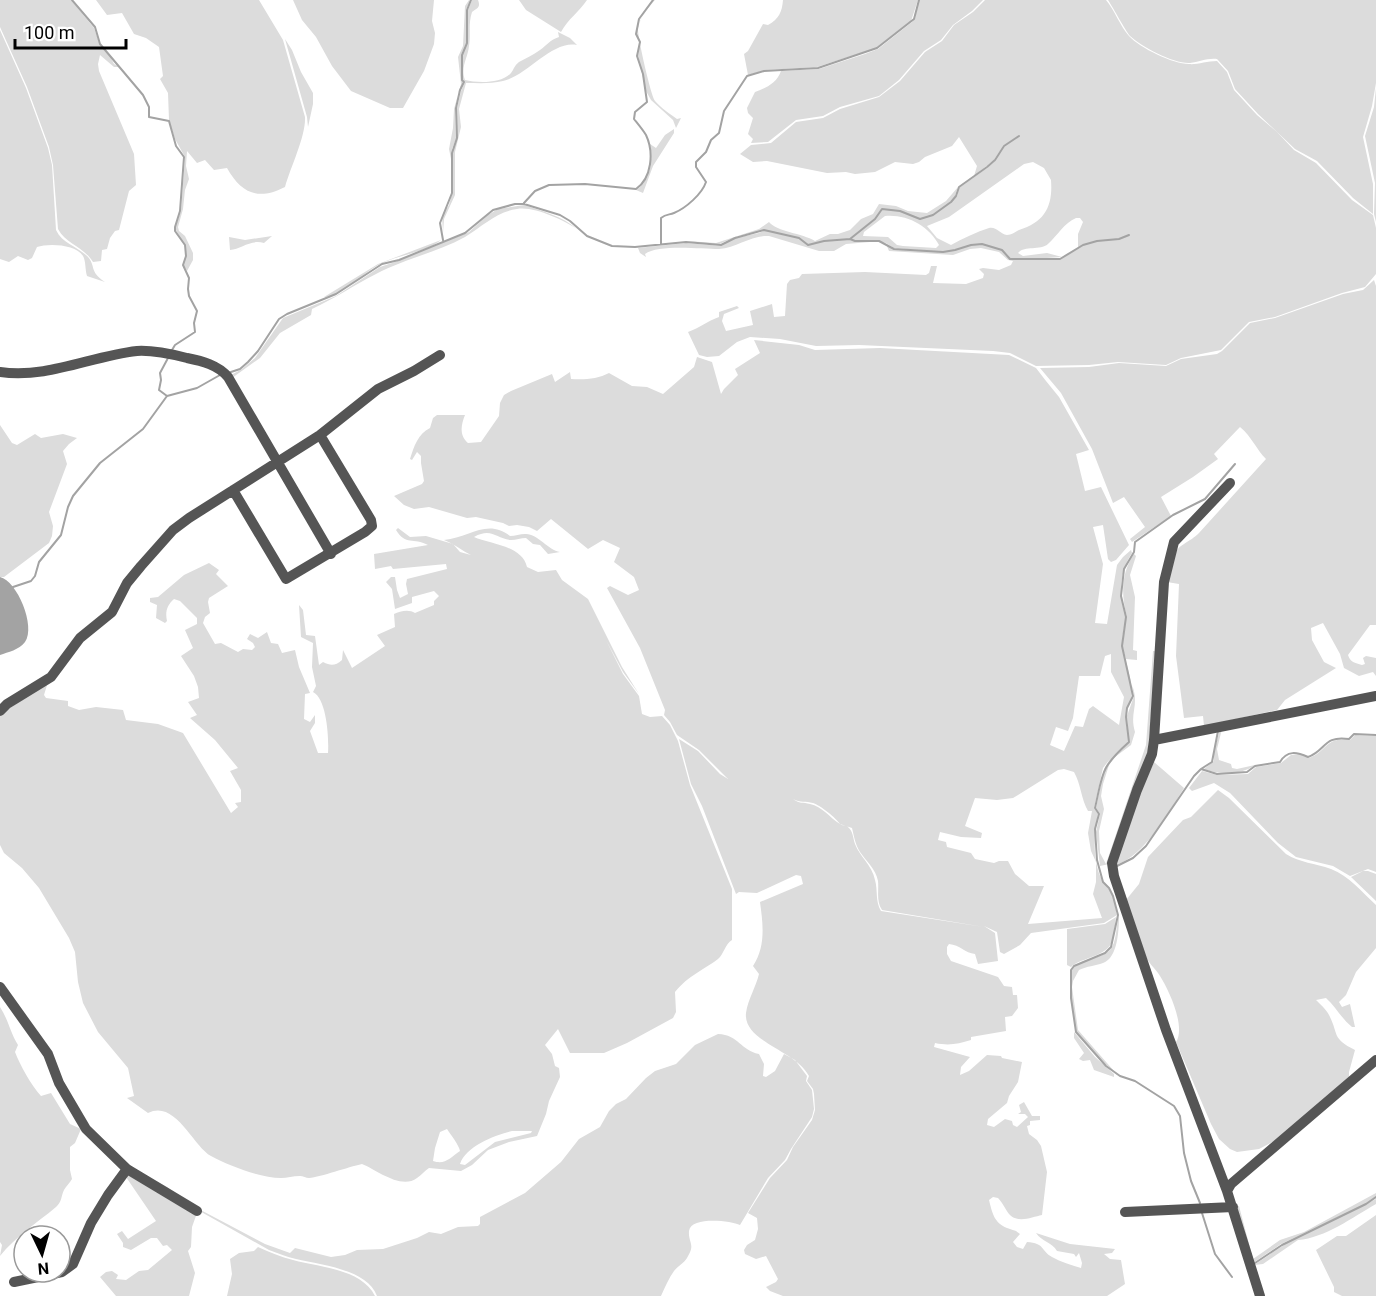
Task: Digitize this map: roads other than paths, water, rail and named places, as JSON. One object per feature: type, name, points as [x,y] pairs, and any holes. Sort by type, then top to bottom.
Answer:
[{"type":"street","points":[[0,372],[34,373],[138,351],[170,354],[203,362],[220,369],[228,377],[331,554]]},
{"type":"street","points":[[0,711],[7,704],[51,677],[80,638],[112,612],[127,582],[173,530],[208,504],[320,435],[378,389],[440,355]]},
{"type":"street","points":[[233,490],[286,579],[331,554],[372,526],[371,520],[320,435]]},
{"type":"street","points":[[1230,483],[1174,542],[1164,582],[1152,754],[1112,863],[1112,871],[1166,1030],[1233,1207],[1260,1296]]},
{"type":"street","points":[[1154,740],[1376,696]]},
{"type":"street","points":[[0,987],[48,1054],[59,1083],[86,1129],[128,1169],[197,1211]]},
{"type":"street","points":[[1227,1191],[1231,1184],[1376,1060]]},
{"type":"street","points":[[72,1265],[91,1223],[108,1195],[128,1169]]},
{"type":"street","points":[[1125,1212],[1233,1207]]},
{"type":"waterway","points":[[72,0],[95,27],[100,44],[143,95],[149,107],[149,117],[169,121],[176,146],[184,157],[180,211],[175,231],[185,245],[186,256],[183,265],[189,278],[189,296],[197,311],[194,323],[195,332],[175,345],[172,350]]},
{"type":"waterway","points":[[443,240],[440,223],[452,193],[452,153],[457,138],[456,108],[464,82],[462,80],[462,55],[467,43],[467,10],[471,0]]},
{"type":"waterway","points":[[524,203],[535,191],[549,185],[585,184],[636,189],[645,178],[651,157],[646,135],[634,119],[635,112],[647,102],[643,74],[637,56],[640,42],[636,34],[639,19],[653,0]]},
{"type":"waterway","points":[[661,244],[661,218],[684,208],[704,187],[706,182],[696,167],[696,162],[706,152],[711,140],[719,133],[724,111],[747,76],[764,71],[818,68],[877,48],[914,19],[919,0]]},
{"type":"waterway","points":[[850,239],[875,219],[882,209],[900,211],[920,219],[933,215],[951,202],[959,187],[987,167],[995,160],[1004,146],[1019,136]]},
{"type":"waterway","points":[[228,373],[240,369],[248,362],[279,319],[287,314],[336,294],[382,264],[399,260],[465,233],[493,210],[515,204],[524,204],[560,215],[587,236],[612,246],[635,247],[686,242],[721,245],[735,238],[764,230],[799,238],[808,245],[850,239],[879,241],[894,249],[943,252],[982,244],[1002,250],[1010,259],[1060,259],[1083,245],[1129,235]]},
{"type":"waterway","points":[[167,396],[159,390],[160,373],[168,358]]},
{"type":"waterway","points":[[13,587],[31,581],[35,576],[39,562],[61,535],[73,496],[100,463],[143,429],[167,396],[197,388],[220,375]]},
{"type":"waterway","points":[[1200,1203],[1191,1181],[1184,1153],[1180,1116],[1174,1106],[1106,1066],[1076,1032],[1071,998],[1071,970],[1074,966],[1105,953],[1111,947],[1118,915],[1113,896],[1103,882],[1097,860],[1095,829],[1099,814],[1095,808],[1104,772],[1113,758],[1129,742],[1126,717],[1127,708],[1133,696],[1122,646],[1126,617],[1121,596],[1124,569],[1134,552],[1135,542],[1173,515],[1205,499],[1235,464]]},
{"type":"waterway","points":[[1117,866],[1133,858],[1146,846],[1194,776],[1212,762],[1218,731]]},
{"type":"waterway","points":[[1201,769],[1217,774],[1247,772],[1255,766],[1280,762],[1289,754],[1296,753],[1308,757],[1334,739],[1349,739],[1354,734],[1376,735]]},
{"type":"waterway","points":[[1255,1263],[1282,1245],[1376,1197]]},
{"type":"waterway","points":[[1202,1213],[1215,1254],[1232,1277]]}]
